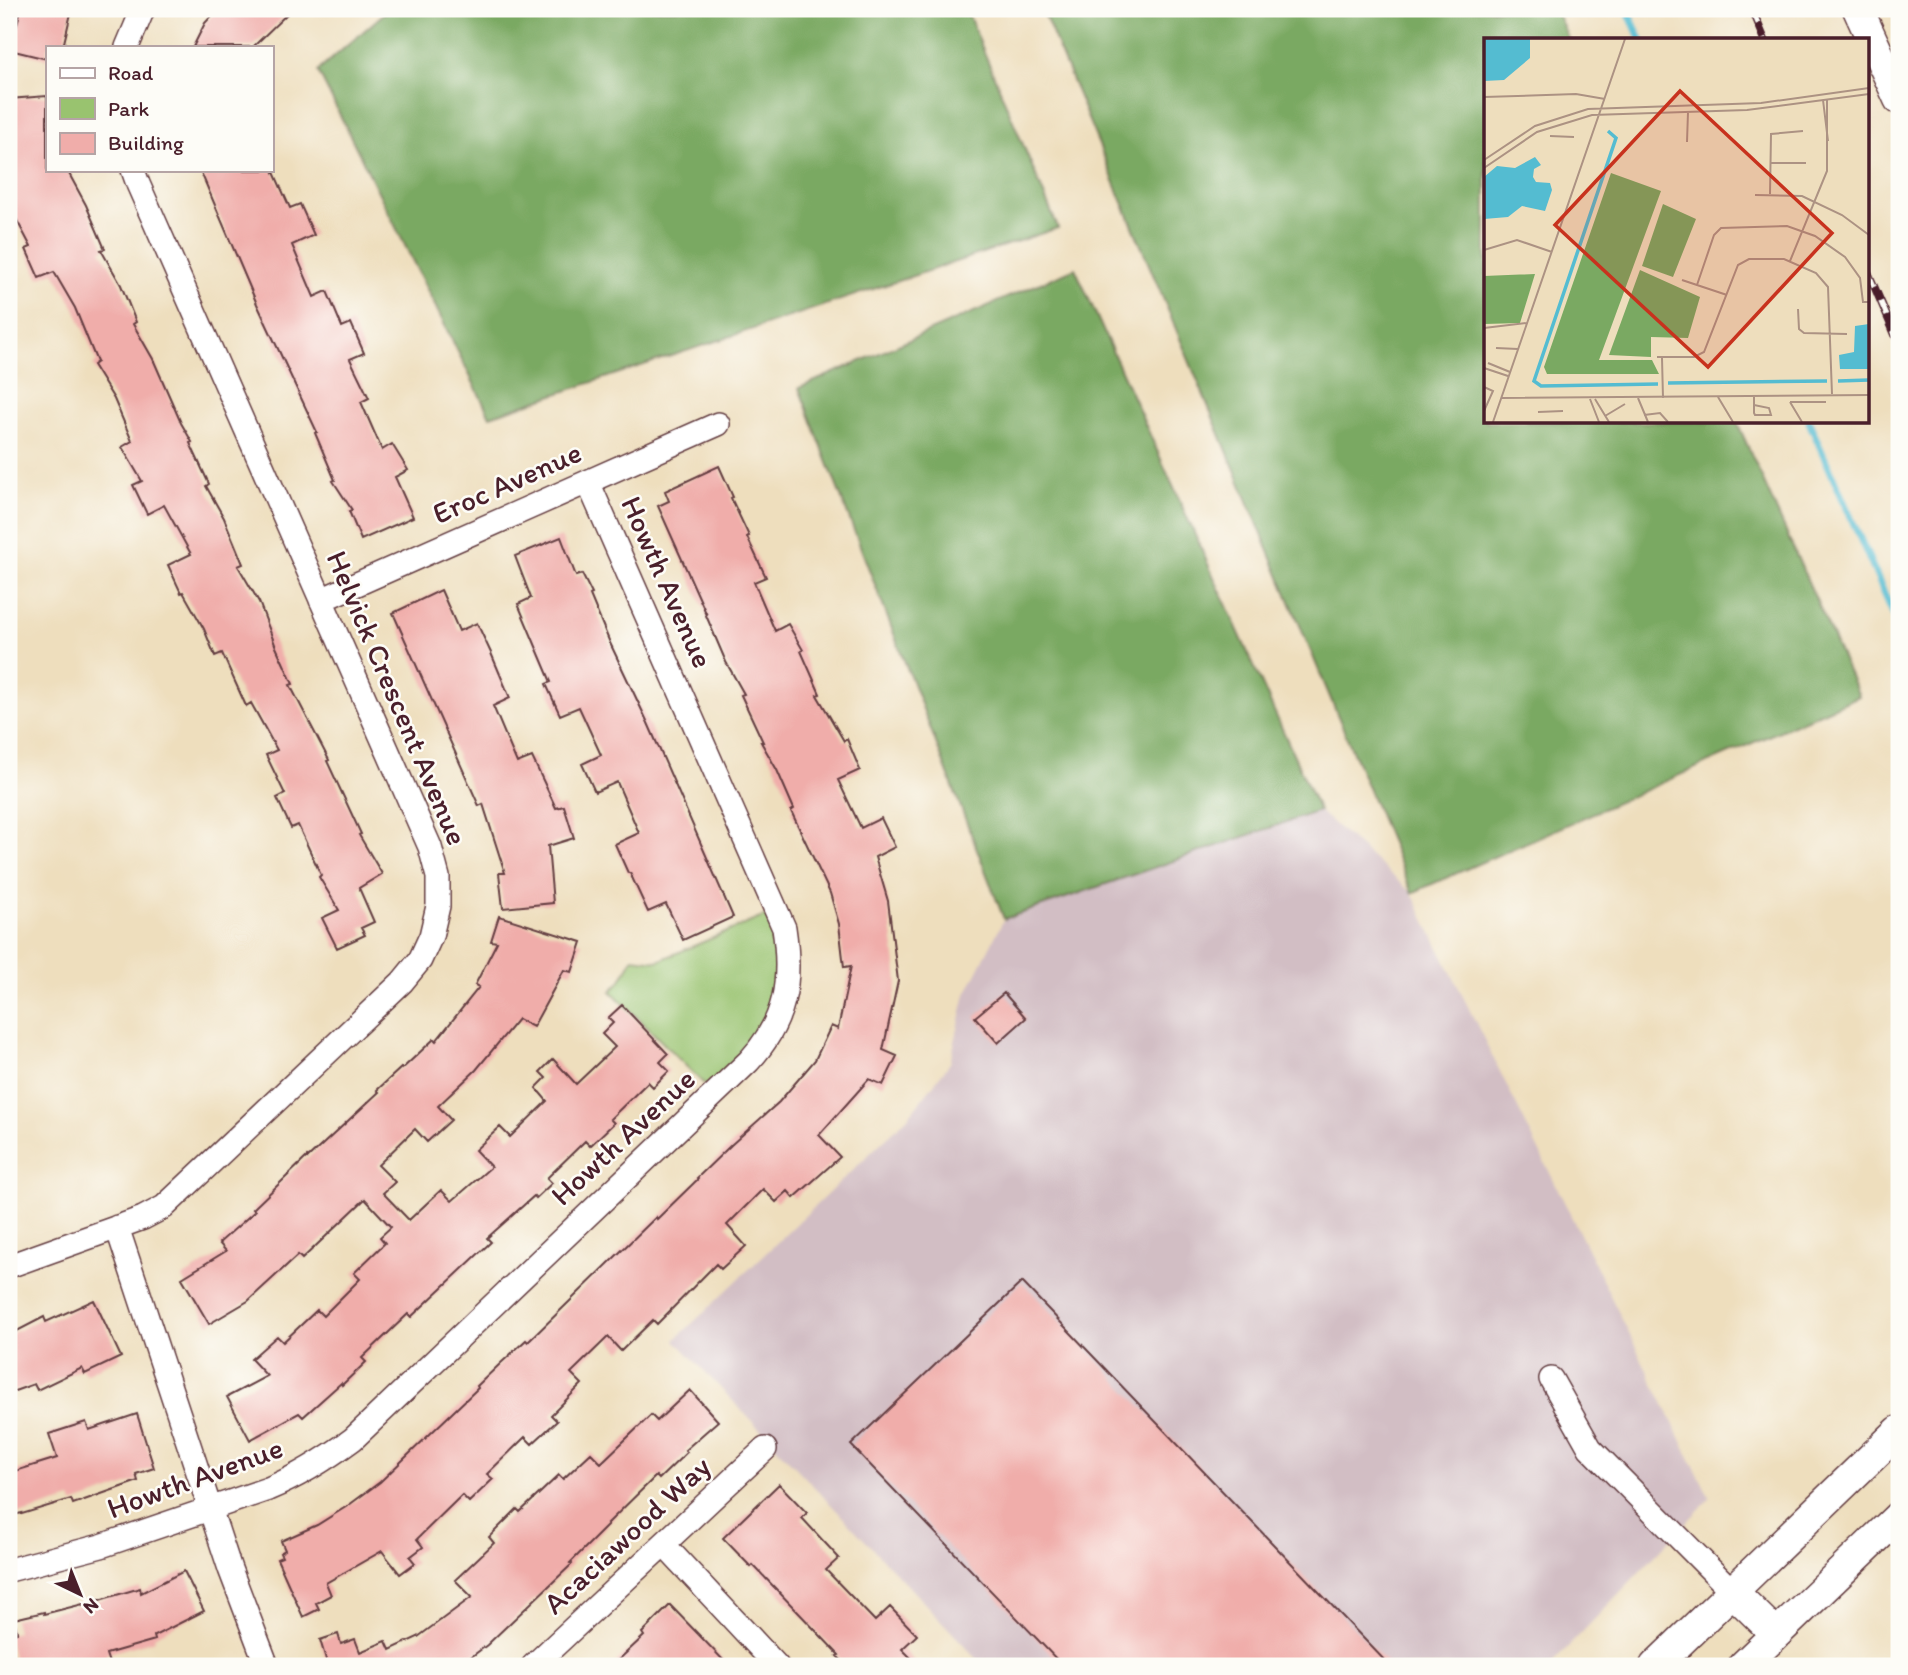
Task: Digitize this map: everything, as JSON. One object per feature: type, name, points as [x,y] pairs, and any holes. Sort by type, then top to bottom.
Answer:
[{"type":"main road","points":[[1858,9],[1899,99]]},
{"type":"main road","points":[[1655,1666],[1899,1431]]},
{"type":"main road","points":[[1743,1666],[1899,1516]]},
{"type":"main road","points":[[1732,1591],[1776,1634]]},
{"type":"street","points":[[127,46],[143,9]]},
{"type":"street","name":"Helvick Crescent Avenue","points":[[9,1266],[143,1218],[164,1207],[402,982],[420,960],[431,936],[438,906],[438,877],[430,847],[134,172]]},
{"type":"street","name":"Eroc Avenue","points":[[321,600],[718,424]]},
{"type":"street","name":"Howth Avenue","points":[[9,1570],[102,1546],[268,1489],[323,1461],[353,1439],[749,1061],[774,1028],[780,1013],[787,972],[784,928],[588,482]]},
{"type":"street","points":[[117,1227],[230,1569],[267,1666]]},
{"type":"street","points":[[1551,1379],[1590,1448],[1732,1591]]},
{"type":"street","name":"Acaciawood Way","points":[[533,1666],[765,1449]]},
{"type":"street","points":[[664,1545],[777,1666]]},
{"type":"shaded area","points":[[1319,811],[1412,893],[1710,1498],[1550,1666],[984,1666],[675,1340],[908,1117],[950,1063],[966,994],[1004,919]]},
{"type":"green space","points":[[389,9],[966,9],[1058,228],[490,416],[318,71]]},
{"type":"green space","points":[[1042,9],[1555,9],[1568,38],[1484,38],[1484,424],[1738,424],[1859,696],[1412,893]]},
{"type":"green space","points":[[1075,268],[1319,811],[1004,919],[799,388]]},
{"type":"green space","points":[[777,912],[780,1013],[714,1094],[611,991],[620,982],[633,958],[658,961]]},
{"type":"building","points":[[21,9],[72,9],[63,46],[46,46],[46,59],[10,50]]},
{"type":"building","points":[[218,9],[292,9],[254,46],[194,46],[205,23]]},
{"type":"building","points":[[46,96],[46,172],[68,172],[86,205],[105,249],[101,250],[121,285],[136,322],[133,324],[153,359],[192,442],[190,443],[209,484],[206,486],[224,518],[243,564],[238,566],[259,602],[293,684],[290,685],[329,760],[327,761],[361,834],[359,835],[382,874],[359,888],[374,922],[361,928],[365,935],[337,948],[322,918],[339,910],[319,877],[321,875],[298,825],[291,828],[277,798],[285,794],[266,755],[277,750],[251,703],[246,706],[222,653],[215,656],[204,629],[183,592],[181,593],[168,565],[191,554],[164,505],[147,514],[133,485],[142,481],[122,447],[132,441],[114,399],[93,365],[97,362],[75,308],[54,272],[39,278],[26,249],[31,247],[12,211],[9,211],[9,99]]},
{"type":"building","points":[[273,170],[290,208],[300,204],[314,235],[292,245],[314,297],[327,291],[342,327],[351,323],[364,353],[350,359],[369,398],[361,402],[382,450],[392,444],[408,470],[395,477],[413,517],[361,540],[349,511],[352,510],[333,481],[335,480],[315,433],[317,432],[257,304],[201,172]]},
{"type":"building","points":[[719,466],[766,577],[754,582],[775,631],[788,624],[803,650],[801,651],[820,694],[817,695],[844,741],[847,739],[860,770],[838,780],[861,828],[881,818],[895,847],[875,857],[888,901],[898,981],[883,1050],[897,1056],[883,1085],[869,1079],[819,1135],[840,1157],[794,1198],[788,1191],[776,1202],[763,1189],[727,1225],[746,1246],[721,1269],[716,1264],[657,1324],[653,1320],[621,1351],[608,1337],[571,1373],[582,1384],[551,1415],[557,1421],[532,1444],[525,1437],[487,1474],[493,1479],[469,1502],[462,1495],[417,1539],[423,1547],[410,1557],[415,1563],[400,1574],[382,1551],[326,1583],[331,1595],[316,1603],[319,1609],[303,1617],[277,1559],[282,1557],[280,1553],[285,1550],[281,1541],[317,1525],[380,1482],[501,1363],[526,1340],[528,1342],[779,1102],[815,1060],[831,1026],[838,1029],[851,966],[844,967],[839,924],[830,893],[791,811],[794,809],[761,742],[741,695],[744,694],[726,662],[658,506],[669,501],[665,491]]},
{"type":"building","points":[[561,537],[576,576],[582,574],[592,594],[590,595],[610,643],[733,917],[683,940],[666,904],[648,912],[628,873],[615,844],[639,833],[617,782],[595,792],[582,764],[601,755],[579,707],[560,715],[546,684],[551,682],[518,604],[531,598],[515,556]]},
{"type":"building","points":[[441,590],[459,631],[477,623],[491,653],[510,698],[493,706],[517,763],[532,757],[556,808],[564,806],[574,838],[548,846],[553,903],[503,908],[499,873],[505,873],[483,804],[479,806],[393,613]]},
{"type":"building","points":[[499,916],[582,942],[572,972],[564,970],[533,1027],[518,1019],[476,1070],[438,1106],[451,1120],[427,1142],[415,1129],[378,1165],[395,1182],[383,1193],[409,1220],[441,1190],[452,1201],[491,1167],[475,1150],[500,1127],[510,1137],[547,1101],[536,1088],[546,1078],[540,1072],[553,1059],[576,1084],[615,1047],[602,1034],[613,1023],[608,1018],[622,1005],[668,1054],[660,1062],[669,1071],[653,1087],[648,1082],[610,1119],[614,1123],[590,1146],[585,1141],[547,1178],[552,1183],[487,1238],[491,1242],[411,1317],[408,1314],[362,1358],[366,1362],[342,1385],[341,1383],[303,1417],[299,1413],[250,1440],[227,1397],[267,1376],[251,1359],[277,1336],[283,1342],[317,1310],[323,1316],[360,1279],[354,1273],[385,1243],[380,1237],[391,1227],[365,1199],[302,1259],[298,1255],[248,1301],[209,1324],[182,1278],[226,1251],[219,1243],[255,1211],[253,1209],[379,1092],[377,1090],[434,1039],[436,1041],[479,987],[475,985],[497,942],[491,941]]},
{"type":"building","points":[[1004,993],[1026,1018],[998,1043],[975,1017]]},
{"type":"building","points":[[1022,1282],[1390,1666],[1063,1666],[851,1445]]},
{"type":"building","points":[[94,1300],[121,1357],[85,1374],[82,1368],[37,1390],[34,1384],[9,1393],[9,1335],[44,1317],[46,1322]]},
{"type":"building","points":[[690,1390],[718,1421],[685,1450],[687,1452],[659,1479],[656,1476],[607,1524],[570,1563],[572,1564],[487,1645],[459,1666],[328,1666],[320,1640],[338,1634],[341,1644],[355,1639],[360,1652],[386,1641],[390,1650],[418,1637],[472,1597],[455,1580],[494,1543],[489,1537],[517,1509],[520,1512],[559,1475],[563,1479],[591,1453],[601,1463],[651,1415],[657,1421]]},
{"type":"building","points":[[137,1414],[154,1468],[136,1474],[138,1481],[73,1504],[71,1499],[9,1516],[9,1473],[57,1458],[49,1434],[86,1422],[89,1430]]},
{"type":"building","points":[[779,1484],[807,1513],[802,1518],[839,1558],[826,1570],[875,1621],[890,1607],[917,1635],[902,1649],[919,1666],[847,1666],[753,1565],[751,1567],[723,1538]]},
{"type":"building","points":[[184,1571],[204,1611],[154,1636],[155,1640],[106,1654],[110,1666],[15,1666],[9,1640],[9,1634],[17,1632],[14,1619],[83,1605],[140,1588],[141,1593]]},
{"type":"building","points":[[670,1605],[729,1666],[612,1666],[644,1636],[642,1633]]},
{"type":"waterway","points":[[1627,9],[1640,38]]},
{"type":"waterway","points":[[1810,424],[1899,627]]},
{"type":"railway","points":[[1752,9],[1764,38]]},
{"type":"railway","points":[[1870,277],[1899,344]]}]
